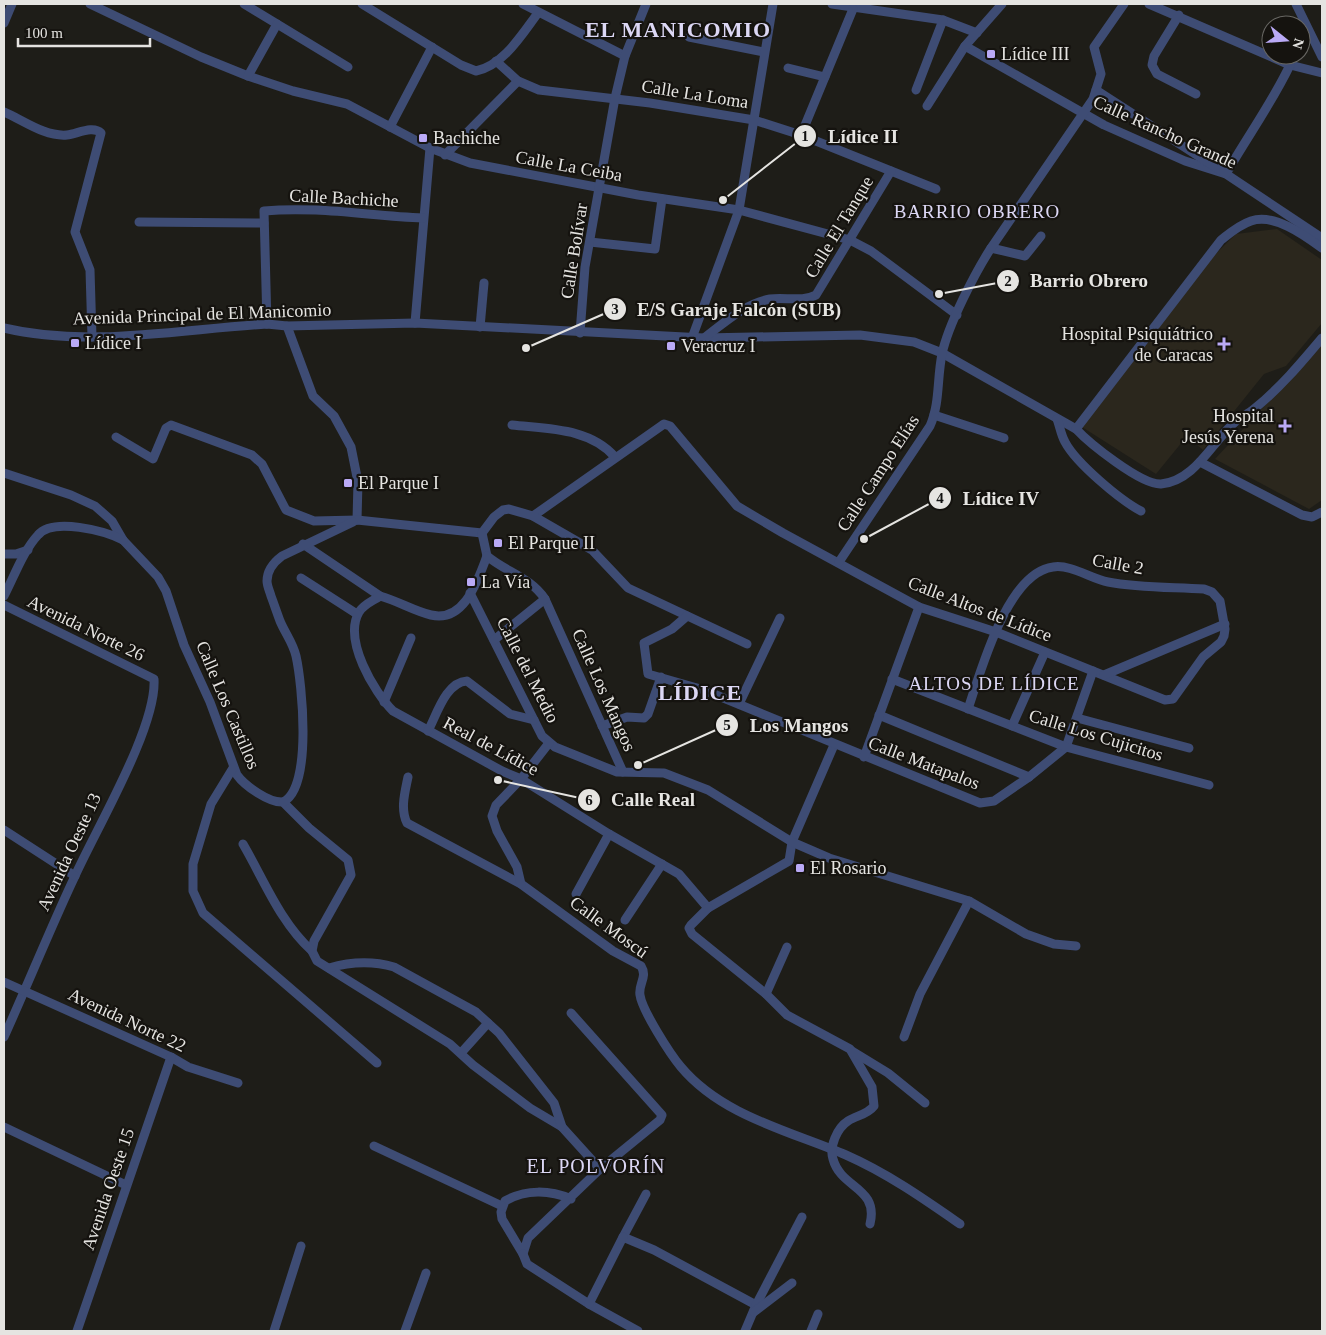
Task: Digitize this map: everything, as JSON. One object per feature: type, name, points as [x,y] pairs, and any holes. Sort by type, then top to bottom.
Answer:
[{"type":"street","points":[[4,23],[12,4]]},
{"type":"street","name":"Calle La Ceiba","points":[[92,4],[202,57],[248,76],[293,91],[347,104],[444,155],[510,172],[739,210],[850,240],[871,252],[957,315]]},
{"type":"street","points":[[244,4],[348,67]]},
{"type":"street","points":[[362,4],[470,70],[480,70],[496,61],[514,45],[538,13]]},
{"type":"street","points":[[523,4],[625,56]]},
{"type":"street","name":"Calle Bolívar","points":[[580,333],[590,242],[615,98],[625,56],[646,4]]},
{"type":"street","points":[[692,338],[739,210],[773,4]]},
{"type":"street","points":[[832,4],[853,9],[942,20],[977,33]]},
{"type":"street","points":[[928,106],[965,46],[1002,4]]},
{"type":"street","name":"Calle Campo Elías","points":[[839,562],[930,426],[934,415],[942,353],[979,266],[1083,114],[1102,74],[1094,47],[1124,4]]},
{"type":"street","points":[[1148,4],[1179,15],[1261,52]]},
{"type":"street","points":[[1296,4],[1322,57]]},
{"type":"street","points":[[801,135],[853,9]]},
{"type":"street","points":[[1179,15],[1154,56],[1152,65],[1158,74],[1196,94]]},
{"type":"street","points":[[916,90],[942,20]]},
{"type":"street","points":[[248,76],[277,24]]},
{"type":"street","points":[[689,38],[764,52]]},
{"type":"street","name":"Calle Rancho Grande","points":[[965,46],[1104,125],[1185,161],[1226,174],[1322,238]]},
{"type":"street","points":[[390,127],[432,47]]},
{"type":"street","name":"Calle La Loma","points":[[496,61],[518,81],[548,92],[615,98],[754,120],[801,135],[936,189]]},
{"type":"street","points":[[1096,90],[1226,174],[1254,126],[1275,96],[1290,65],[1322,74]]},
{"type":"street","points":[[788,68],[824,77]]},
{"type":"street","points":[[444,155],[518,81]]},
{"type":"street","points":[[4,112],[39,129],[59,134],[91,130],[101,133],[75,232],[90,270],[92,337]]},
{"type":"street","points":[[415,324],[430,148]]},
{"type":"street","name":"Calle El Tanque","points":[[704,338],[735,314],[757,302],[772,299],[808,298],[816,295],[891,171]]},
{"type":"street","points":[[590,242],[655,249],[662,198]]},
{"type":"street","name":"Calle Bachiche","points":[[264,223],[264,212],[320,209],[423,218]]},
{"type":"street","points":[[1076,429],[1221,240],[1241,225],[1252,220],[1266,220],[1291,229],[1322,248]]},
{"type":"street","points":[[140,222],[264,223],[267,324]]},
{"type":"street","points":[[991,248],[1025,256],[1041,236]]},
{"type":"street","points":[[480,327],[484,283]]},
{"type":"street","name":"Avenida Principal de El Manicomio","points":[[4,328],[57,337],[92,337],[267,324],[287,326],[415,324],[692,338],[860,335],[914,342],[942,353],[1076,429],[1090,445],[1111,459],[1139,476],[1159,484],[1173,480],[1200,462],[1234,423],[1253,409],[1291,375],[1322,338]]},
{"type":"street","points":[[287,326],[313,396],[334,416],[351,447],[358,482],[357,520]]},
{"type":"street","points":[[934,415],[1004,438]]},
{"type":"street","points":[[1057,419],[1064,440],[1072,452],[1123,500],[1141,511]]},
{"type":"street","name":"Calle Altos de Lídice","points":[[533,516],[663,424],[668,425],[737,506],[919,607],[996,632],[1165,700],[1173,699],[1203,657],[1221,642],[1224,636],[1224,624]]},
{"type":"street","points":[[512,425],[571,432],[594,439],[605,446],[615,457]]},
{"type":"street","points":[[116,437],[153,459],[166,428],[170,426],[252,455],[262,464],[286,510],[314,521],[357,520],[482,534]]},
{"type":"street","points":[[1200,462],[1302,515],[1312,516],[1322,512]]},
{"type":"street","name":"Calle Los Castillos","points":[[4,473],[71,495],[95,506],[112,521],[123,540],[132,547],[162,584],[184,645],[210,702],[233,768],[242,781],[272,800],[283,802],[348,860],[351,867],[348,882],[314,941],[312,951]]},
{"type":"street","points":[[303,544],[380,596],[436,616],[460,608],[470,594],[476,585],[487,556],[482,534],[494,516],[503,510],[509,509],[533,516],[592,550],[628,588],[748,644]]},
{"type":"street","points":[[283,802],[290,798],[300,770],[303,749],[300,697],[296,656],[280,621],[267,582],[272,564],[282,556],[303,544],[357,520]]},
{"type":"street","points":[[4,596],[38,534],[52,527],[70,526],[95,530],[123,540]]},
{"type":"street","points":[[4,554],[16,554],[28,550]]},
{"type":"street","name":"Calle Los Mangos","points":[[487,556],[498,565],[519,574],[539,590],[545,599],[623,772],[664,773],[708,790],[792,842],[829,858],[969,901],[1026,934],[1054,944],[1076,946]]},
{"type":"street","name":"Calle 2","points":[[968,709],[996,632],[1009,603],[1023,585],[1043,570],[1055,566],[1110,582],[1212,592],[1220,601],[1224,624]]},
{"type":"street","points":[[301,578],[358,614],[363,607],[380,596]]},
{"type":"street","name":"Calle del Medio","points":[[470,594],[534,720],[549,742],[608,768],[623,772]]},
{"type":"street","points":[[494,640],[545,599]]},
{"type":"street","name":"Avenida Norte 26","points":[[4,605],[154,679]]},
{"type":"street","points":[[864,757],[919,607]]},
{"type":"street","name":"Real de Lídice","points":[[358,614],[355,638],[359,658],[384,702],[393,711],[502,771],[521,779],[609,834],[679,874],[708,908]]},
{"type":"street","name":"Calle Matapalos","points":[[687,616],[672,629],[644,644],[647,673],[704,690],[834,745],[980,803],[994,800],[1029,777],[1066,747]]},
{"type":"street","points":[[739,704],[780,618]]},
{"type":"street","points":[[1104,675],[1224,624]]},
{"type":"street","points":[[384,702],[411,638]]},
{"type":"street","points":[[1012,726],[1045,652]]},
{"type":"street","points":[[1066,747],[1093,671]]},
{"type":"street","points":[[602,726],[627,717],[644,718],[648,714],[661,677]]},
{"type":"street","name":"Avenida Oeste 13","points":[[4,1037],[149,715],[154,696],[154,679]]},
{"type":"street","name":"Calle Los Cujicitos","points":[[892,679],[1066,747],[1209,786]]},
{"type":"street","points":[[428,731],[452,686],[460,681],[467,681],[510,714],[534,720]]},
{"type":"street","points":[[879,716],[1029,777]]},
{"type":"street","points":[[1077,718],[1188,748]]},
{"type":"street","points":[[521,884],[516,867],[496,830],[492,816],[496,805],[521,779],[549,742]]},
{"type":"street","points":[[834,745],[792,842],[787,864],[708,908],[690,925],[690,932],[766,994],[787,1015],[888,1072],[925,1103]]},
{"type":"street","points":[[233,768],[211,804],[193,864],[193,891],[203,913],[377,1063]]},
{"type":"street","name":"Calle Moscú","points":[[408,777],[403,807],[403,816],[407,824],[521,884],[613,951],[641,966],[644,977],[639,992],[643,1006],[680,1066],[700,1086],[719,1100],[747,1115],[878,1171],[960,1224]]},
{"type":"street","points":[[4,830],[75,876]]},
{"type":"street","points":[[576,894],[609,834]]},
{"type":"street","points":[[243,844],[263,884],[300,940],[312,951],[317,961],[421,1025],[461,1053],[473,1065],[530,1108],[562,1127],[600,1169]]},
{"type":"street","points":[[625,920],[662,864]]},
{"type":"street","points":[[904,1037],[920,994],[969,901]]},
{"type":"street","points":[[766,994],[787,947]]},
{"type":"street","points":[[329,968],[366,963],[394,967],[476,1012],[499,1033],[554,1103],[562,1127]]},
{"type":"street","name":"Avenida Norte 22","points":[[4,982],[172,1057],[188,1067],[238,1083]]},
{"type":"street","points":[[523,1254],[528,1238],[571,1199],[600,1169],[660,1120],[662,1115],[571,1013]]},
{"type":"street","points":[[461,1053],[488,1023]]},
{"type":"street","points":[[850,1049],[872,1087],[874,1106],[869,1112],[843,1125],[838,1132],[832,1150],[832,1157],[844,1180],[860,1189],[868,1199],[873,1211],[870,1224]]},
{"type":"street","name":"Avenida Oeste 15","points":[[77,1331],[126,1185],[172,1057]]},
{"type":"street","points":[[4,1127],[126,1185]]},
{"type":"street","points":[[374,1146],[502,1206]]},
{"type":"street","points":[[571,1199],[556,1193],[538,1191],[510,1198],[502,1206],[502,1219],[527,1264],[589,1304],[638,1331]]},
{"type":"street","points":[[589,1304],[646,1194]]},
{"type":"street","points":[[745,1331],[754,1309],[802,1217]]},
{"type":"street","points":[[623,1237],[654,1250],[754,1309]]},
{"type":"street","points":[[274,1331],[301,1246]]},
{"type":"street","points":[[405,1331],[426,1272]]},
{"type":"street","points":[[754,1309],[792,1283]]},
{"type":"street","points":[[810,1331],[818,1314]]},
{"type":"shaded area","name":"Hospital Psiquiátrico de Caracas","points":[[1277,229],[1322,260],[1322,323],[1286,366],[1264,374],[1203,450],[1187,436],[1156,474],[1082,427],[1201,268],[1236,234]]},
{"type":"shaded area","name":"Hospital Jesús Yerena","points":[[1322,344],[1322,500],[1309,509],[1215,459]]},
{"type":"place","name":"Lídice III","points":[[991,54]]},
{"type":"place","name":"Bachiche","points":[[423,138]]},
{"type":"place","name":"Lídice II","points":[[723,200]]},
{"type":"place","name":"Barrio Obrero","points":[[939,294]]},
{"type":"place","name":"Lídice I","points":[[75,343]]},
{"type":"place","name":"Hospital Psiquiátrico de Caracas","points":[[1224,344]]},
{"type":"place","name":"Veracruz I","points":[[671,346]]},
{"type":"place","name":"E/S Garaje Falcón (SUB)","points":[[526,348]]},
{"type":"place","name":"Hospital Jesús Yerena","points":[[1285,426]]},
{"type":"place","name":"El Parque I","points":[[348,483]]},
{"type":"place","name":"Lídice IV","points":[[864,539]]},
{"type":"place","name":"El Parque II","points":[[498,543]]},
{"type":"place","name":"La Vía","points":[[471,582]]},
{"type":"place","name":"Los Mangos","points":[[638,765]]},
{"type":"place","name":"Calle Real","points":[[498,780]]},
{"type":"place","name":"El Rosario","points":[[800,868]]},
{"type":"district","name":"EL MANICOMIO","points":[[678,29]]},
{"type":"district","name":"BARRIO OBRERO","points":[[977,211]]},
{"type":"district","name":"ALTOS DE LÍDICE","points":[[994,683]]},
{"type":"district","name":"LÍDICE","points":[[700,692]]},
{"type":"district","name":"EL POLVORÍN","points":[[596,1166]]}]
